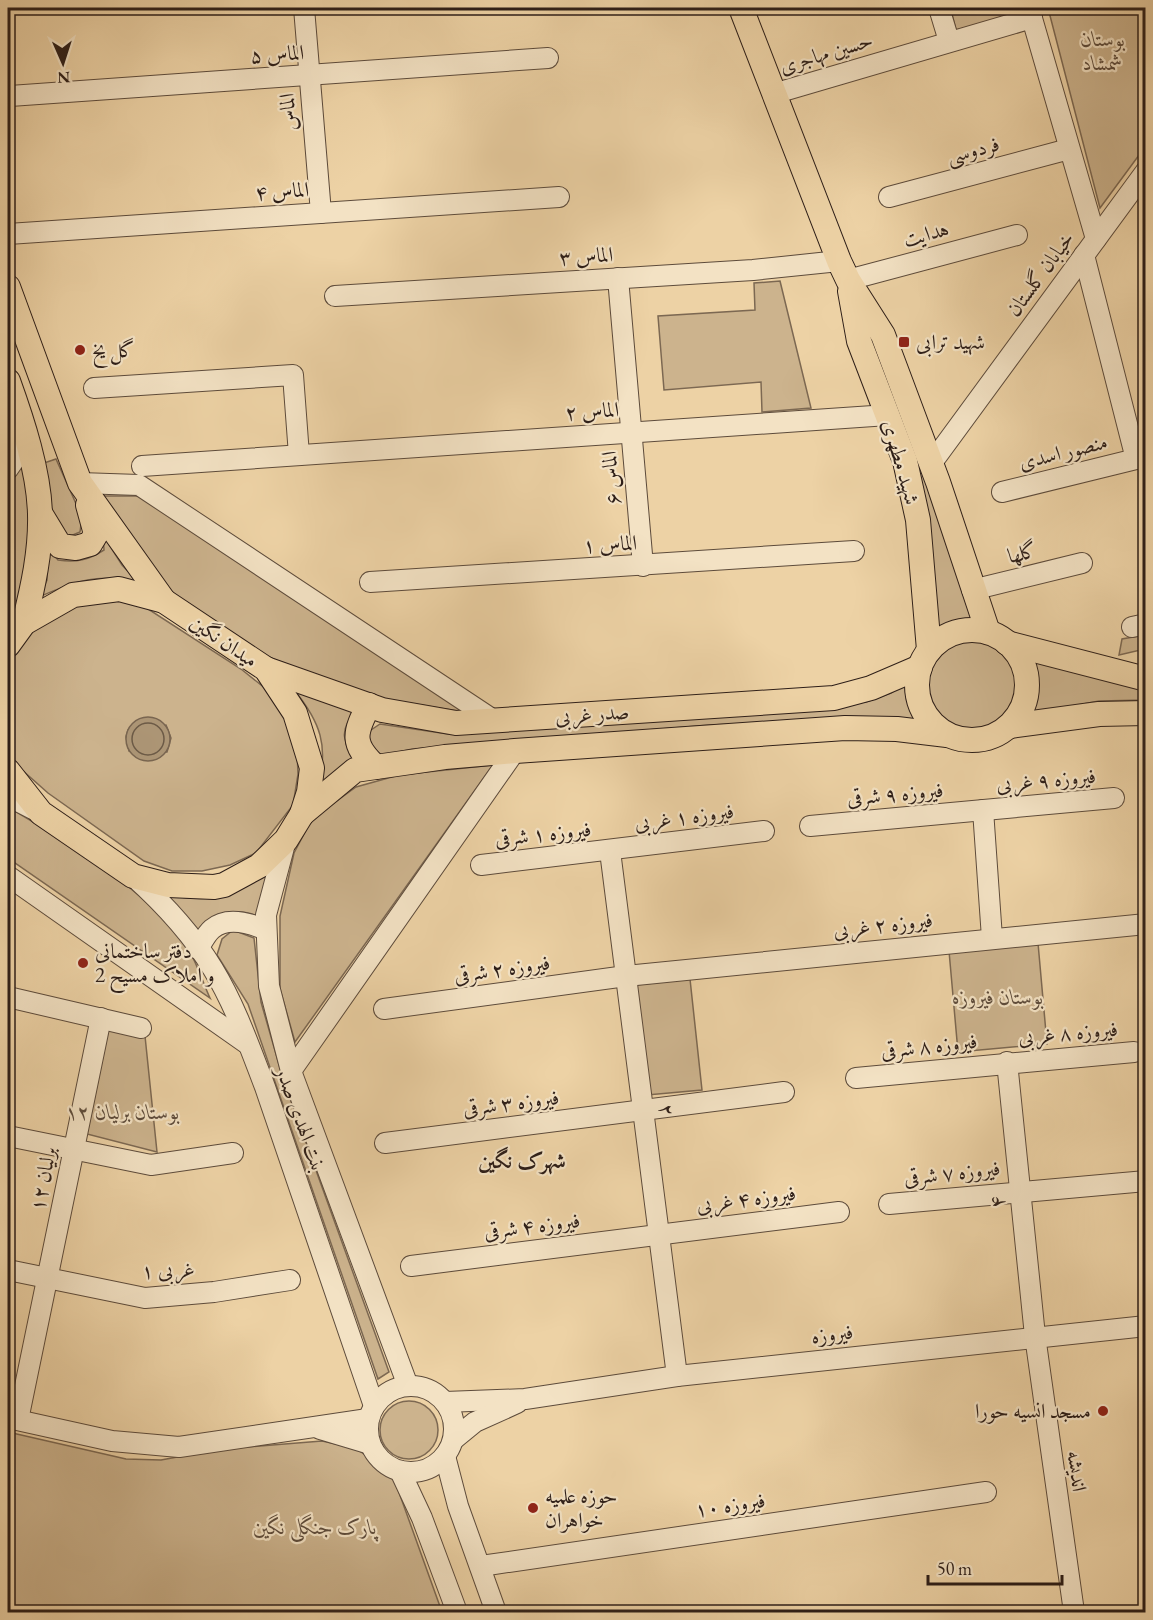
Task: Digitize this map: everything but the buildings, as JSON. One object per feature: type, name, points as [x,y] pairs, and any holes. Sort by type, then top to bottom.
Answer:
[{"type":"main road","name":"شهید مطهری","points":[[741,8],[844,270],[859,341],[905,461],[918,520],[924,658]]},
{"type":"main road","name":"شهید مطهری","points":[[844,270],[882,335],[931,464],[972,590],[998,638]]},
{"type":"main road","points":[[8,287],[96,524],[96,534],[90,544],[76,548],[60,546],[40,513]]},
{"type":"main road","points":[[8,381],[14,417],[27,440],[40,513],[35,577],[24,623]]},
{"type":"main road","points":[[80,483],[164,601]]},
{"type":"main road","name":"میدان نگین","points":[[8,645],[24,623],[73,595],[119,589],[164,601],[266,669],[295,713],[312,768],[309,792],[302,814],[286,840],[259,866],[224,885],[168,885],[133,876],[41,813],[8,771]]},
{"type":"main road","points":[[998,638],[1019,657],[1026,675],[1027,693],[1021,711],[1010,726],[996,735],[980,740],[963,740],[947,735],[934,726],[924,713],[918,698],[916,682],[924,658],[955,633],[969,630],[998,638],[1146,679]]},
{"type":"main road","name":"صدر غربی","points":[[266,669],[369,705],[456,723],[834,698],[871,688],[924,658]]},
{"type":"main road","points":[[369,705],[360,723],[356,741],[363,755],[376,767]]},
{"type":"main road","points":[[1010,726],[1099,714],[1146,713]]},
{"type":"main road","name":"صدر غربی","points":[[302,814],[356,770],[376,767],[515,751],[845,728],[897,729],[947,735]]},
{"type":"street","name":"الماس","points":[[304,8],[321,213]]},
{"type":"street","points":[[939,8],[949,41]]},
{"type":"street","name":"حسین مهاجری","points":[[773,94],[949,41],[1031,13]]},
{"type":"street","points":[[1031,13],[1096,239]]},
{"type":"street","name":"الماس ۵","points":[[9,96],[548,58]]},
{"type":"street","name":"فردوسی","points":[[889,197],[1069,149]]},
{"type":"street","name":"خیابان گلستان","points":[[931,464],[1146,171]]},
{"type":"street","name":"الماس ۴","points":[[8,234],[559,197]]},
{"type":"street","name":"هدایت","points":[[844,270],[1017,235]]},
{"type":"street","points":[[1084,255],[1137,445]]},
{"type":"street","name":"الماس ۳","points":[[335,296],[618,278],[844,270]]},
{"type":"street","name":"الماس ۶","points":[[618,278],[643,566]]},
{"type":"street","points":[[94,388],[293,375],[299,455]]},
{"type":"street","name":"الماس ۲","points":[[142,466],[888,415]]},
{"type":"street","points":[[8,469],[27,440]]},
{"type":"street","name":"منصور اسدی","points":[[1002,492],[1137,445]]},
{"type":"street","points":[[80,483],[139,485],[495,721]]},
{"type":"street","name":"الماس ۱","points":[[370,582],[854,551]]},
{"type":"street","name":"گلها","points":[[972,590],[1082,563]]},
{"type":"street","points":[[291,1071],[515,751]]},
{"type":"street","points":[[8,796],[41,813]]},
{"type":"street","name":"فیروزه ۹ غربی","points":[[983,810],[1114,798]]},
{"type":"street","points":[[983,810],[992,938]]},
{"type":"street","name":"فیروزه ۹ شرقی","points":[[810,826],[983,810]]},
{"type":"street","name":"فیروزه ۱ غربی","points":[[610,851],[764,831]]},
{"type":"street","name":"بنت الهدی صدر","points":[[286,840],[266,915],[269,986],[291,1071],[408,1386]]},
{"type":"street","name":"فیروزه ۱ شرقی","points":[[481,865],[610,851]]},
{"type":"street","name":"۲","points":[[610,851],[677,1376]]},
{"type":"street","points":[[8,876],[248,1044]]},
{"type":"street","name":"بنت الهدی صدر","points":[[133,876],[165,905],[214,969],[248,1044],[265,1087],[371,1413]]},
{"type":"street","points":[[198,949],[212,929],[229,923],[248,922],[266,930]]},
{"type":"street","name":"فیروزه ۲ غربی","points":[[626,976],[1146,924]]},
{"type":"street","name":"فیروزه ۲ شرقی","points":[[384,1009],[626,976]]},
{"type":"street","points":[[8,997],[141,1028]]},
{"type":"street","name":"برلیان ۱۲","points":[[13,1419],[48,1278],[101,1018]]},
{"type":"street","name":"فیروزه ۸ غربی","points":[[1007,1062],[1134,1052]]},
{"type":"street","name":"فیروزه ۸ شرقی","points":[[856,1078],[1007,1062]]},
{"type":"street","name":"۴","points":[[1007,1062],[1035,1336]]},
{"type":"street","name":"فیروزه ۳ شرقی","points":[[385,1143],[784,1092]]},
{"type":"street","points":[[8,1136],[151,1165],[233,1154]]},
{"type":"street","name":"فیروزه ۷ شرقی","points":[[889,1204],[1020,1190],[1146,1181]]},
{"type":"street","name":"فیروزه ۴ غربی","points":[[659,1234],[839,1212]]},
{"type":"street","name":"فیروزه ۴ شرقی","points":[[411,1266],[659,1234]]},
{"type":"street","name":"۱ غربی","points":[[8,1270],[145,1298],[214,1292],[290,1280]]},
{"type":"street","name":"فیروزه","points":[[525,1399],[677,1376],[1035,1336],[1146,1326]]},
{"type":"street","name":"اندیشه","points":[[1035,1336],[1074,1612]]},
{"type":"street","points":[[496,1612],[458,1506],[449,1448],[452,1414],[445,1402],[435,1392],[422,1387],[408,1386],[388,1392],[371,1413],[370,1444],[376,1456],[387,1466],[400,1471],[425,1470],[449,1448],[475,1422],[525,1399]]},
{"type":"street","points":[[445,1402],[525,1399]]},
{"type":"street","points":[[13,1419],[112,1441],[178,1447],[312,1427],[371,1413]]},
{"type":"street","points":[[312,1427],[370,1444]]},
{"type":"street","points":[[400,1471],[422,1518],[457,1612]]},
{"type":"street","name":"فیروزه ۱۰","points":[[481,1566],[986,1492]]},
{"type":"green space","points":[[1020,8],[1022,14],[956,30],[951,10]]},
{"type":"green space","name":"بوستان شمشاد","points":[[1048,8],[1145,8],[1145,147],[1100,208]]},
{"type":"green space","points":[[780,281],[811,408],[762,412],[761,382],[664,390],[658,316],[755,310],[754,283]]},
{"type":"green space","points":[[852,293],[886,367],[976,622],[954,622],[934,631]]},
{"type":"green space","points":[[56,459],[82,517],[80,532],[68,537],[53,521],[44,463]]},
{"type":"green space","points":[[24,462],[29,524],[27,565],[17,604],[8,623],[8,486]]},
{"type":"green space","points":[[97,496],[140,496],[470,713],[372,697],[263,655],[170,592]]},
{"type":"green space","points":[[103,535],[122,565],[139,583],[99,578],[76,583],[39,597],[47,580],[47,545],[58,560],[82,560],[104,550]]},
{"type":"green space","points":[[107,599],[142,605],[241,669],[271,693],[288,720],[297,750],[298,774],[293,805],[256,853],[230,865],[202,871],[172,871],[144,861],[48,793],[13,762],[8,745],[8,670],[11,657],[24,636],[77,604]],"holes":[[[166,725],[171,738],[167,752],[129,751],[126,737],[128,730]]]},
{"type":"green space","points":[[1145,635],[1145,649],[1119,655],[1122,639]]},
{"type":"green space","points":[[974,639],[992,643],[1007,653],[1017,668],[1021,686],[1017,704],[1007,719],[992,729],[974,733],[956,729],[941,719],[931,704],[927,686],[931,668],[941,653],[956,643]]},
{"type":"green space","points":[[1027,657],[1145,689],[1145,700],[1099,701],[1029,714],[1037,683]]},
{"type":"green space","points":[[909,681],[909,699],[922,726],[828,720],[710,725],[412,749],[381,756],[373,753],[368,732],[380,724],[448,734],[482,733],[866,702],[891,693]]},
{"type":"green space","points":[[295,691],[355,712],[346,725],[344,737],[355,763],[318,786],[323,759],[320,735],[311,713]]},
{"type":"green space","points":[[493,765],[295,1042],[280,989],[280,916],[294,853],[312,819],[356,787],[399,775]]},
{"type":"green space","points":[[8,807],[80,851],[147,902],[167,922],[189,950],[210,998],[8,858]]},
{"type":"green space","points":[[268,873],[257,916],[233,912],[220,917],[200,932],[166,894],[195,898],[220,897],[243,888]]},
{"type":"green space","points":[[233,930],[254,938],[261,1002],[284,1082],[389,1372],[378,1379],[248,1004],[217,955],[222,939]]},
{"type":"green space","name":"بوستان فیروزه","points":[[1038,943],[1047,1044],[958,1052],[949,951]]},
{"type":"green space","points":[[690,979],[702,1090],[647,1095],[635,985]]},
{"type":"green space","name":"بوستان برلیان ۱۲","points":[[109,1027],[145,1036],[157,1152],[87,1134]]},
{"type":"green space","points":[[403,1401],[415,1401],[430,1409],[438,1424],[438,1436],[430,1451],[415,1459],[403,1459],[388,1451],[380,1436],[380,1424],[388,1409]]},
{"type":"green space","name":"پارک جنگلی نگین","points":[[8,1432],[126,1459],[161,1460],[221,1449],[322,1441],[355,1448],[392,1473],[442,1612],[8,1612]]},
{"type":"water","points":[[148,717],[157,718],[164,723],[169,730],[169,748],[164,755],[157,760],[148,761],[139,760],[132,755],[127,748],[126,739],[127,730],[132,723],[139,718]]},
{"type":"place","name":"شهید ترابی","points":[[904,342]]},
{"type":"place","name":"گل یخ","points":[[80,350]]},
{"type":"place","name":"دفتر ساختمانی و املاک مسیح 2","points":[[83,963]]},
{"type":"place","name":"مسجد انسیه حورا","points":[[1103,1411]]},
{"type":"place","name":"حوزه علمیه خواهران","points":[[533,1508]]},
{"type":"district","name":"شهرک نگین","points":[[522,1160]]}]
